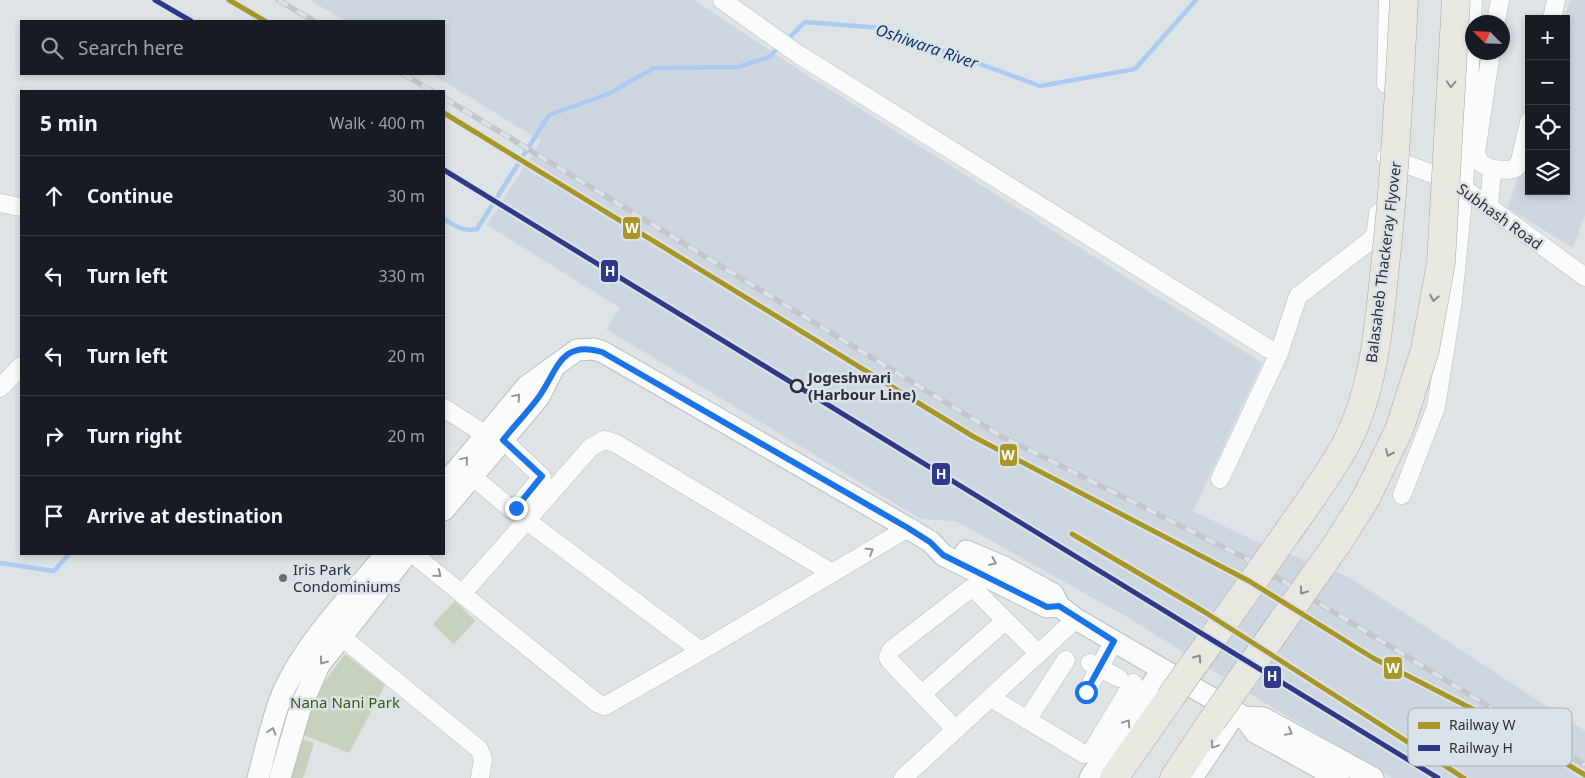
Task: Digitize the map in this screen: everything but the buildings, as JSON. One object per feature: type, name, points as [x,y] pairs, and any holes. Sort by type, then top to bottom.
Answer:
[{"type":"main road","name":"Balasaheb Thackeray Flyover","points":[[1114,778],[1310,500],[1346,444],[1358,414],[1366,389],[1383,293],[1394,185],[1404,0]]},
{"type":"main road","points":[[1174,778],[1237,720],[1366,498],[1399,430],[1425,350],[1441,263],[1456,0]]},
{"type":"street","points":[[722,0],[798,54],[1269,349],[1279,353]]},
{"type":"street","points":[[1220,479],[1279,353],[1298,296],[1371,240],[1376,232],[1387,79],[1388,0]]},
{"type":"street","points":[[1402,495],[1440,391],[1453,300],[1464,189],[1473,0]]},
{"type":"street","points":[[1497,15],[1500,0]]},
{"type":"street","points":[[1553,15],[1556,0]]},
{"type":"street","points":[[1490,60],[1476,152],[1480,163],[1492,169],[1508,170],[1516,168],[1520,161],[1525,139]]},
{"type":"street","name":"Subhash Road","points":[[1382,156],[1455,182],[1585,277]]},
{"type":"street","points":[[1489,206],[1492,169]]},
{"type":"street","points":[[0,204],[20,208]]},
{"type":"street","points":[[1286,520],[1345,428],[1365,360],[1377,285],[1371,240]]},
{"type":"street","points":[[445,485],[496,440],[539,397],[556,364],[577,350],[594,349],[908,528],[930,542],[943,555],[1047,607],[1059,606],[1076,619],[1162,670],[1237,720],[1341,773],[1372,778]]},
{"type":"street","points":[[0,388],[20,367]]},
{"type":"street","points":[[445,409],[496,440],[542,476],[516,508],[511,509],[472,476]]},
{"type":"street","points":[[445,509],[472,476],[496,440]]},
{"type":"street","points":[[462,594],[591,447],[604,440],[615,443],[832,574]]},
{"type":"street","points":[[526,520],[701,652]]},
{"type":"street","points":[[414,555],[597,704],[605,706],[701,652],[908,528]]},
{"type":"street","points":[[270,776],[334,631],[385,555]]},
{"type":"street","points":[[334,631],[406,555]]},
{"type":"street","points":[[956,730],[890,661],[888,657],[891,650],[970,589],[976,591],[1039,654]]},
{"type":"street","points":[[903,778],[1076,619]]},
{"type":"street","points":[[922,694],[1006,621]]},
{"type":"street","points":[[334,631],[479,749],[483,759],[480,778]]},
{"type":"street","points":[[1086,692],[1095,665],[1114,641]]},
{"type":"street","points":[[1027,720],[1066,660]]},
{"type":"street","points":[[991,698],[1080,753],[1088,754],[1092,751],[1126,680],[1095,665]]},
{"type":"street","points":[[1090,778],[1162,670]]},
{"type":"street","points":[[1192,778],[1237,720]]},
{"type":"shaded area","points":[[310,0],[694,0],[810,77],[1262,363],[1193,511],[1257,542],[1349,577],[1550,708],[1408,708],[1408,766],[1572,766],[1572,723],[1585,731],[1585,778],[1393,778],[1263,702],[1127,617],[956,521],[921,519],[606,329],[620,308],[487,225],[541,141],[434,75],[445,75],[445,20],[343,20]]},
{"type":"shaded area","points":[[1570,0],[1585,0],[1585,215],[1573,248],[1508,208],[1525,153],[1525,195],[1570,195],[1570,15],[1565,15]]},
{"type":"green space","points":[[455,601],[475,621],[454,644],[433,624]]},
{"type":"green space","name":"Nana Nani Park","points":[[345,654],[385,685],[349,753],[301,734],[321,687]]},
{"type":"green space","points":[[286,735],[314,743],[303,778],[274,778]]},
{"type":"waterway","name":"Oshiwara River","points":[[786,41],[805,22],[882,28],[1040,86],[1135,69],[1196,0]]},
{"type":"waterway","name":"Oshiwara River","points":[[445,220],[463,229],[477,229],[549,115],[608,94],[654,68],[738,67],[769,57],[780,46]]},
{"type":"waterway","name":"Oshiwara River","points":[[0,563],[54,571],[68,555]]},
{"type":"railway","points":[[278,0],[312,20]]},
{"type":"railway","points":[[405,75],[430,90]]},
{"type":"railway","points":[[445,99],[1001,436],[1245,558],[1491,708]]},
{"type":"railway","points":[[1572,757],[1585,765]]},
{"type":"rail line","name":"H","points":[[155,0],[189,20]]},
{"type":"rail line","name":"W","points":[[229,0],[263,20]]},
{"type":"rail line","name":"W","points":[[445,114],[974,437],[1249,581],[1373,658],[1471,708]]},
{"type":"rail line","name":"H","points":[[445,171],[1408,760]]},
{"type":"rail line","name":"W","points":[[1072,534],[1203,611],[1408,742]]},
{"type":"rail line","name":"H","points":[[1418,766],[1438,778]]},
{"type":"rail line","name":"W","points":[[1445,766],[1464,778]]},
{"type":"rail line","name":"W","points":[[1570,766],[1585,775]]},
{"type":"place","name":"Jogeshwari (Harbour Line)","points":[[797,386]]},
{"type":"place","name":"Iris Park Condominiums","points":[[283,578]]},
{"type":"route","points":[[516,508],[542,476],[503,440],[539,397],[556,364],[568,354],[577,350],[594,349],[908,528],[930,542],[943,555],[1047,607],[1059,606],[1076,619],[1114,641],[1086,692]]}]
